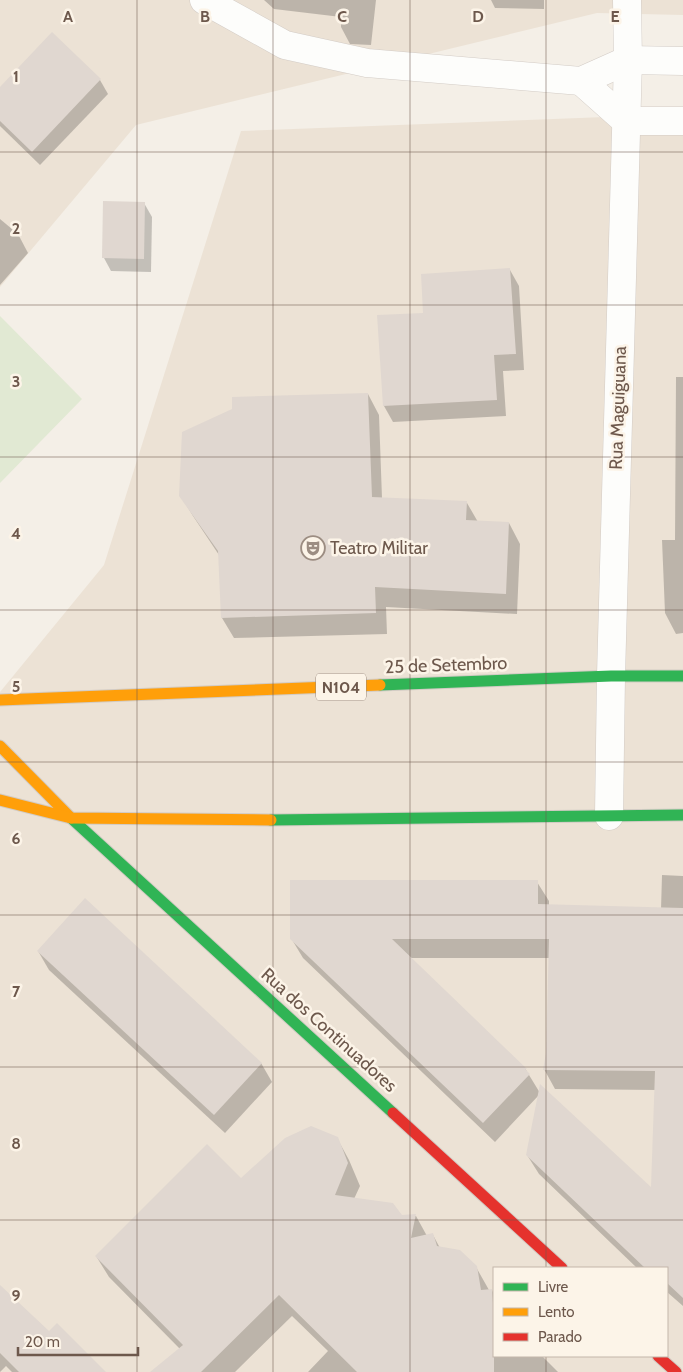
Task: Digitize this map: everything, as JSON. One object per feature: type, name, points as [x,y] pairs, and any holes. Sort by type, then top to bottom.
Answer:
[{"type":"main road","name":"25 de Setembro","points":[[0,700],[611,676],[683,676]]},
{"type":"main road","name":"Rua dos Continuadores","points":[[0,746],[71,818],[561,1267]]},
{"type":"main road","points":[[0,800],[71,818],[306,820],[683,815]]},
{"type":"main road","points":[[659,1357],[676,1372]]},
{"type":"street","points":[[204,0],[286,45],[367,63],[580,81],[628,60],[683,61]]},
{"type":"street","name":"Rua Maguiguana","points":[[610,816],[611,676],[628,60],[627,0]]},
{"type":"street","points":[[580,81],[626,121],[683,121]]},
{"type":"shaded area","points":[[0,0],[683,0],[683,15],[597,13],[136,125],[0,287]]},
{"type":"shaded area","points":[[683,114],[683,1372],[0,1372],[0,692],[104,565],[241,131]]},
{"type":"green space","points":[[0,316],[82,399],[0,483]]},
{"type":"building","points":[[52,32],[101,79],[32,152],[0,121],[0,87]]},
{"type":"building","points":[[103,201],[145,202],[144,259],[102,258]]},
{"type":"building","points":[[510,268],[516,354],[494,355],[497,400],[383,406],[377,315],[423,313],[421,274]]},
{"type":"building","points":[[368,393],[372,497],[467,501],[466,520],[509,522],[506,594],[375,587],[376,613],[221,618],[218,551],[179,496],[182,432],[232,409],[232,397]]},
{"type":"building","points":[[290,880],[538,880],[538,904],[683,908],[683,1298],[668,1284],[668,1267],[644,1267],[526,1155],[540,1084],[651,1187],[655,1071],[543,1070],[546,1053],[549,939],[392,939],[530,1074],[483,1123],[290,939]]},
{"type":"building","points":[[85,898],[262,1063],[214,1115],[37,951]]},
{"type":"building","points":[[311,1126],[338,1137],[348,1163],[335,1195],[393,1203],[402,1215],[416,1214],[411,1238],[433,1233],[437,1246],[460,1250],[477,1266],[481,1290],[492,1289],[494,1372],[357,1372],[279,1295],[201,1372],[150,1372],[183,1345],[95,1256],[207,1144],[241,1178],[285,1138]]},
{"type":"building","points":[[0,1285],[49,1331],[57,1323],[106,1372],[19,1372],[0,1353]]},
{"type":"traffic: fast","points":[[380,685],[611,676],[683,676]]},
{"type":"traffic: fast","points":[[271,820],[683,815]]},
{"type":"traffic: fast","points":[[71,818],[393,1113]]},
{"type":"traffic: slow","points":[[0,700],[380,685]]},
{"type":"traffic: slow","points":[[0,746],[71,818]]},
{"type":"traffic: slow","points":[[0,800],[71,818],[271,820]]},
{"type":"traffic: jam","points":[[393,1113],[561,1267]]},
{"type":"traffic: jam","points":[[659,1357],[676,1372]]},
{"type":"place","name":"Teatro Militar","points":[[313,548]]}]
